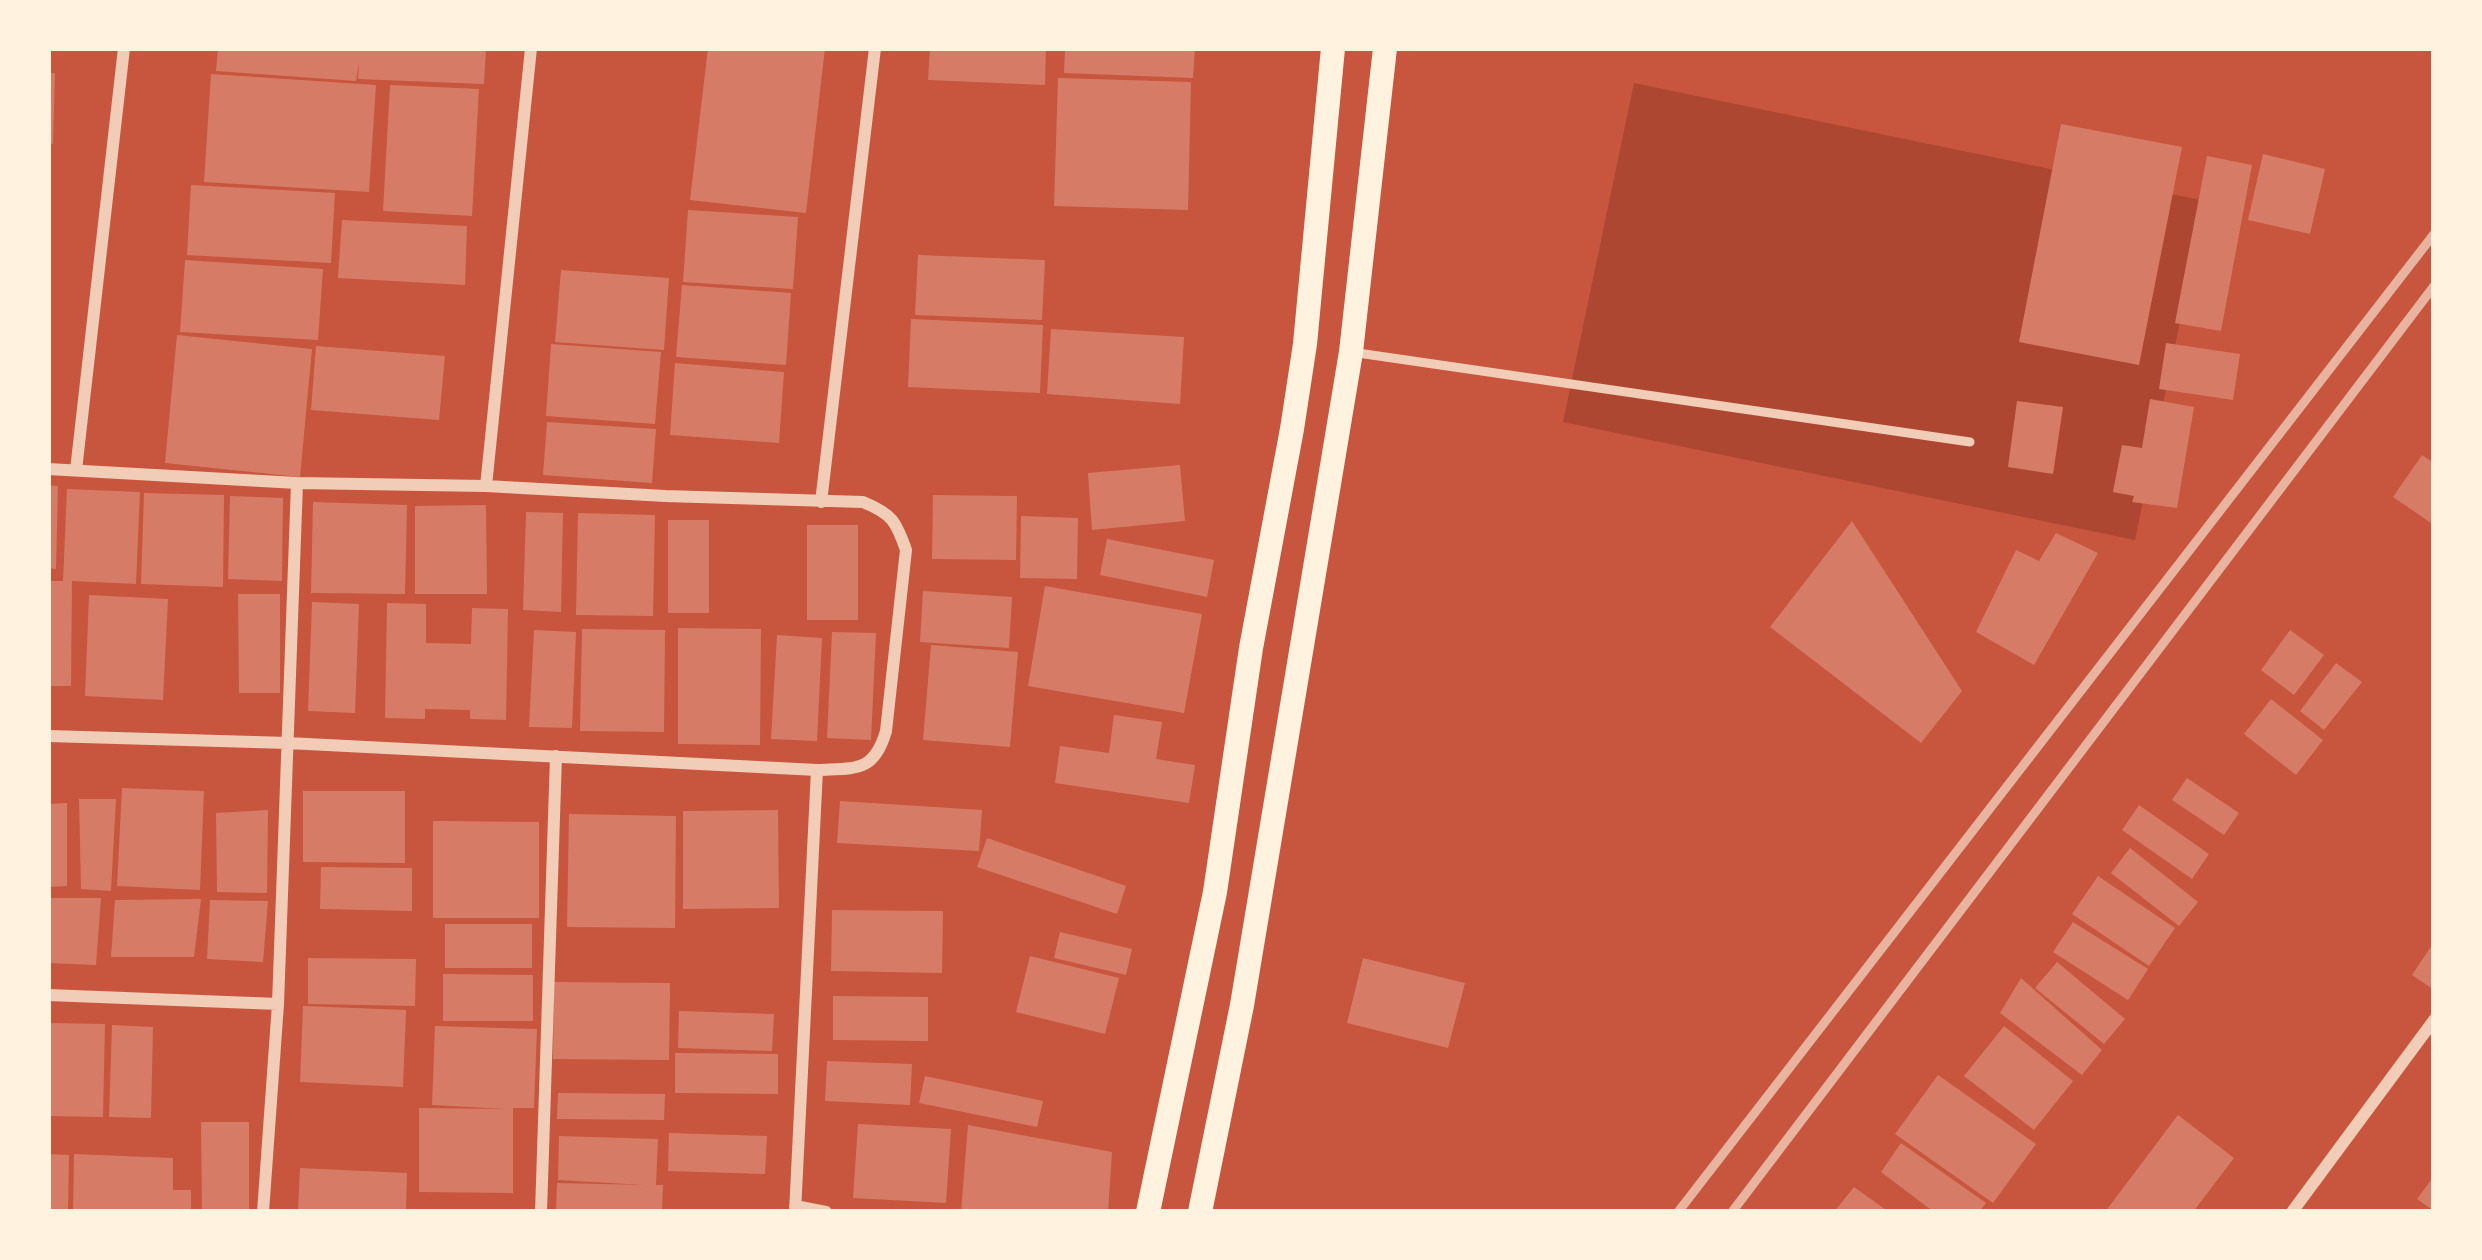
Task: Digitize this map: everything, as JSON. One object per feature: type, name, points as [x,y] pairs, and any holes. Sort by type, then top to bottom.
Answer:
[{"type":"main road","points":[[1148,1212],[1215,892],[1250,648],[1292,429],[1305,344],[1334,48]]},
{"type":"main road","points":[[1200,1212],[1242,1005],[1352,352],[1385,48]]},
{"type":"street","points":[[76,470],[124,48]]},
{"type":"street","points":[[487,486],[530,48]]},
{"type":"street","points":[[821,502],[875,48]]},
{"type":"street","points":[[48,470],[863,502],[887,512],[906,550],[891,707],[881,748],[872,762],[856,768],[48,736]]},
{"type":"street","points":[[263,1212],[278,1004],[297,483]]},
{"type":"street","points":[[541,1212],[556,756]]},
{"type":"street","points":[[817,770],[795,1209],[826,1212]]},
{"type":"street","points":[[48,995],[278,1004]]},
{"type":"street","points":[[2292,1212],[2434,1020]]},
{"type":"lane","points":[[1352,352],[1970,442]]},
{"type":"shaded area","points":[[1634,83],[2205,201],[2135,540],[1563,422]]},
{"type":"building","points":[[218,48],[486,48],[484,84],[358,79],[359,62],[356,81],[216,71]]},
{"type":"building","points":[[708,48],[825,48],[806,213],[690,200]]},
{"type":"building","points":[[930,48],[1046,48],[1045,85],[928,80]]},
{"type":"building","points":[[1065,48],[1195,48],[1193,78],[1064,73]]},
{"type":"building","points":[[48,73],[55,73],[53,144],[48,143]]},
{"type":"building","points":[[211,74],[376,85],[369,192],[204,182]]},
{"type":"building","points":[[1058,78],[1191,82],[1188,210],[1054,206]]},
{"type":"building","points":[[390,85],[479,89],[472,216],[383,211]]},
{"type":"building","points":[[2061,124],[2182,147],[2139,365],[2019,342]]},
{"type":"building","points":[[2263,154],[2325,169],[2310,234],[2248,220]]},
{"type":"building","points":[[2207,156],[2252,165],[2221,331],[2175,323]]},
{"type":"building","points":[[191,185],[335,193],[331,263],[187,255]]},
{"type":"building","points":[[688,210],[798,217],[793,289],[683,282]]},
{"type":"building","points":[[342,220],[467,226],[465,285],[338,278]]},
{"type":"building","points":[[918,255],[1045,260],[1042,320],[915,315]]},
{"type":"building","points":[[185,260],[323,269],[318,340],[180,332]]},
{"type":"building","points":[[561,270],[669,278],[664,350],[555,342]]},
{"type":"building","points":[[682,285],[791,293],[786,365],[676,357]]},
{"type":"building","points":[[911,319],[1043,325],[1040,393],[908,387]]},
{"type":"building","points":[[1051,329],[1184,337],[1180,404],[1047,394]]},
{"type":"building","points":[[177,335],[312,349],[300,477],[165,463]]},
{"type":"building","points":[[2166,343],[2240,354],[2233,400],[2159,389]]},
{"type":"building","points":[[551,344],[661,352],[655,424],[546,416]]},
{"type":"building","points":[[316,346],[445,356],[439,420],[311,410]]},
{"type":"building","points":[[675,363],[784,372],[779,443],[670,435]]},
{"type":"building","points":[[2150,399],[2194,407],[2177,508],[2132,502],[2134,496],[2113,492],[2122,445],[2142,448]]},
{"type":"building","points":[[2017,401],[2063,407],[2053,474],[2008,467]]},
{"type":"building","points":[[547,422],[656,429],[652,483],[543,475]]},
{"type":"building","points":[[2422,455],[2434,463],[2434,525],[2393,497]]},
{"type":"building","points":[[1180,465],[1185,521],[1092,530],[1088,473]]},
{"type":"building","points":[[48,485],[58,486],[56,569],[48,568]]},
{"type":"building","points":[[67,489],[140,492],[136,584],[72,581],[71,686],[48,686],[48,581],[63,581]]},
{"type":"building","points":[[144,493],[224,495],[223,587],[141,584]]},
{"type":"building","points":[[933,495],[1017,496],[1016,560],[932,559]]},
{"type":"building","points":[[230,496],[283,498],[282,581],[228,579]]},
{"type":"building","points":[[313,502],[407,505],[405,594],[311,593]]},
{"type":"building","points":[[486,505],[487,594],[415,594],[415,506]]},
{"type":"building","points":[[526,512],[563,513],[561,612],[523,610]]},
{"type":"building","points":[[578,513],[655,515],[653,616],[576,615]]},
{"type":"building","points":[[1021,516],[1078,518],[1077,579],[1020,578]]},
{"type":"building","points":[[668,520],[709,520],[709,613],[668,613]]},
{"type":"building","points":[[1852,521],[1962,691],[1921,743],[1770,627]]},
{"type":"building","points":[[807,525],[858,525],[858,620],[807,620]]},
{"type":"building","points":[[2056,533],[2098,553],[2034,665],[1976,632],[2016,550],[2039,561]]},
{"type":"building","points":[[1107,539],[1214,560],[1207,597],[1100,575]]},
{"type":"building","points":[[1045,586],[1202,614],[1184,713],[1028,686]]},
{"type":"building","points":[[923,591],[1012,597],[1009,648],[920,642]]},
{"type":"building","points":[[238,594],[280,594],[280,693],[239,693]]},
{"type":"building","points":[[89,595],[168,599],[163,700],[85,696]]},
{"type":"building","points":[[312,602],[359,604],[355,713],[308,711]]},
{"type":"building","points":[[387,603],[426,604],[426,643],[471,644],[472,608],[508,609],[506,720],[470,719],[470,710],[425,709],[425,719],[385,718]]},
{"type":"building","points":[[678,628],[761,629],[760,745],[678,744]]},
{"type":"building","points":[[582,629],[665,630],[664,732],[580,731]]},
{"type":"building","points":[[534,630],[576,632],[572,728],[529,727]]},
{"type":"building","points":[[2290,630],[2324,655],[2294,695],[2261,670]]},
{"type":"building","points":[[832,632],[876,633],[871,740],[827,738]]},
{"type":"building","points":[[777,635],[822,638],[817,741],[771,739]]},
{"type":"building","points":[[931,645],[1018,652],[1010,747],[923,740]]},
{"type":"building","points":[[2336,663],[2362,682],[2324,730],[2300,711]]},
{"type":"building","points":[[2271,699],[2323,740],[2296,775],[2244,734]]},
{"type":"building","points":[[1114,715],[1162,722],[1156,759],[1195,765],[1189,803],[1055,783],[1060,746],[1109,753]]},
{"type":"building","points":[[2187,778],[2239,813],[2224,835],[2172,800]]},
{"type":"building","points":[[122,788],[204,791],[200,890],[117,886]]},
{"type":"building","points":[[303,791],[405,791],[405,863],[303,862]]},
{"type":"building","points":[[79,799],[116,799],[111,891],[81,889]]},
{"type":"building","points":[[840,801],[982,810],[979,851],[837,843]]},
{"type":"building","points":[[67,803],[67,886],[48,887],[48,804]]},
{"type":"building","points":[[2139,805],[2209,854],[2192,879],[2122,830]]},
{"type":"building","points":[[268,810],[267,893],[217,892],[216,813]]},
{"type":"building","points":[[778,810],[779,908],[683,909],[683,811]]},
{"type":"building","points":[[569,814],[676,816],[675,928],[567,927]]},
{"type":"building","points":[[433,821],[539,822],[539,918],[433,918]]},
{"type":"building","points":[[987,838],[1126,886],[1117,914],[977,867]]},
{"type":"building","points":[[2130,848],[2198,902],[2179,926],[2111,873]]},
{"type":"building","points":[[321,867],[412,868],[412,911],[320,909]]},
{"type":"building","points":[[2098,876],[2175,928],[2149,966],[2072,914]]},
{"type":"building","points":[[48,898],[101,898],[96,965],[48,963]]},
{"type":"building","points":[[201,899],[194,957],[111,957],[115,900]]},
{"type":"building","points":[[210,900],[268,901],[263,962],[207,959]]},
{"type":"building","points":[[832,910],[943,911],[942,973],[831,971]]},
{"type":"building","points":[[2073,922],[2148,969],[2128,1000],[2053,952]]},
{"type":"building","points":[[445,924],[532,924],[532,968],[445,968]]},
{"type":"building","points":[[1060,932],[1132,949],[1126,975],[1054,958]]},
{"type":"building","points":[[2434,942],[2434,990],[2412,975]]},
{"type":"building","points":[[1030,956],[1119,978],[1105,1034],[1016,1012]]},
{"type":"building","points":[[308,958],[416,959],[415,1006],[308,1004]]},
{"type":"building","points":[[1363,958],[1465,983],[1448,1048],[1347,1023]]},
{"type":"building","points":[[2057,962],[2125,1019],[2104,1044],[2035,988]]},
{"type":"building","points":[[443,974],[533,975],[533,1021],[443,1021]]},
{"type":"building","points":[[2021,978],[2102,1050],[2082,1075],[2000,1013]]},
{"type":"building","points":[[554,982],[670,983],[669,1060],[553,1059]]},
{"type":"building","points":[[833,996],[928,997],[928,1041],[833,1040]]},
{"type":"building","points":[[303,1006],[406,1010],[403,1087],[300,1082]]},
{"type":"building","points":[[679,1011],[774,1014],[772,1051],[678,1048]]},
{"type":"building","points":[[48,1023],[105,1024],[103,1117],[48,1116]]},
{"type":"building","points":[[112,1025],[153,1027],[151,1118],[109,1117]]},
{"type":"building","points":[[435,1026],[537,1029],[534,1108],[513,1108],[513,1193],[419,1192],[419,1108],[507,1109],[432,1105]]},
{"type":"building","points":[[2004,1026],[2073,1081],[2034,1130],[1964,1076]]},
{"type":"building","points":[[675,1053],[778,1054],[778,1094],[675,1093]]},
{"type":"building","points":[[827,1061],[912,1064],[910,1105],[825,1101]]},
{"type":"building","points":[[1938,1075],[2036,1144],[1993,1203],[1895,1134]]},
{"type":"building","points":[[925,1076],[1043,1101],[1037,1127],[919,1103]]},
{"type":"building","points":[[558,1093],[665,1094],[664,1120],[557,1119]]},
{"type":"building","points":[[2178,1115],[2234,1158],[2193,1212],[2105,1212]]},
{"type":"building","points":[[201,1122],[249,1122],[249,1212],[202,1212]]},
{"type":"building","points":[[858,1124],[951,1129],[946,1203],[853,1198]]},
{"type":"building","points":[[968,1125],[1112,1152],[1108,1212],[961,1212]]},
{"type":"building","points":[[669,1133],[767,1136],[765,1174],[668,1171]]},
{"type":"building","points":[[559,1136],[658,1139],[656,1185],[663,1185],[662,1212],[556,1212],[557,1183],[645,1185],[558,1180]]},
{"type":"building","points":[[1901,1143],[1986,1203],[1979,1212],[1934,1212],[1881,1172]]},
{"type":"building","points":[[48,1154],[69,1155],[68,1212],[48,1212]]},
{"type":"building","points":[[74,1154],[173,1158],[173,1190],[191,1190],[191,1212],[73,1212]]},
{"type":"building","points":[[300,1168],[407,1173],[406,1212],[298,1212]]},
{"type":"building","points":[[2434,1176],[2434,1211],[2417,1199]]},
{"type":"building","points":[[1854,1187],[1889,1212],[1834,1212]]},
{"type":"railway","points":[[1678,1212],[2434,234]]},
{"type":"railway","points":[[1732,1212],[2434,286]]}]
